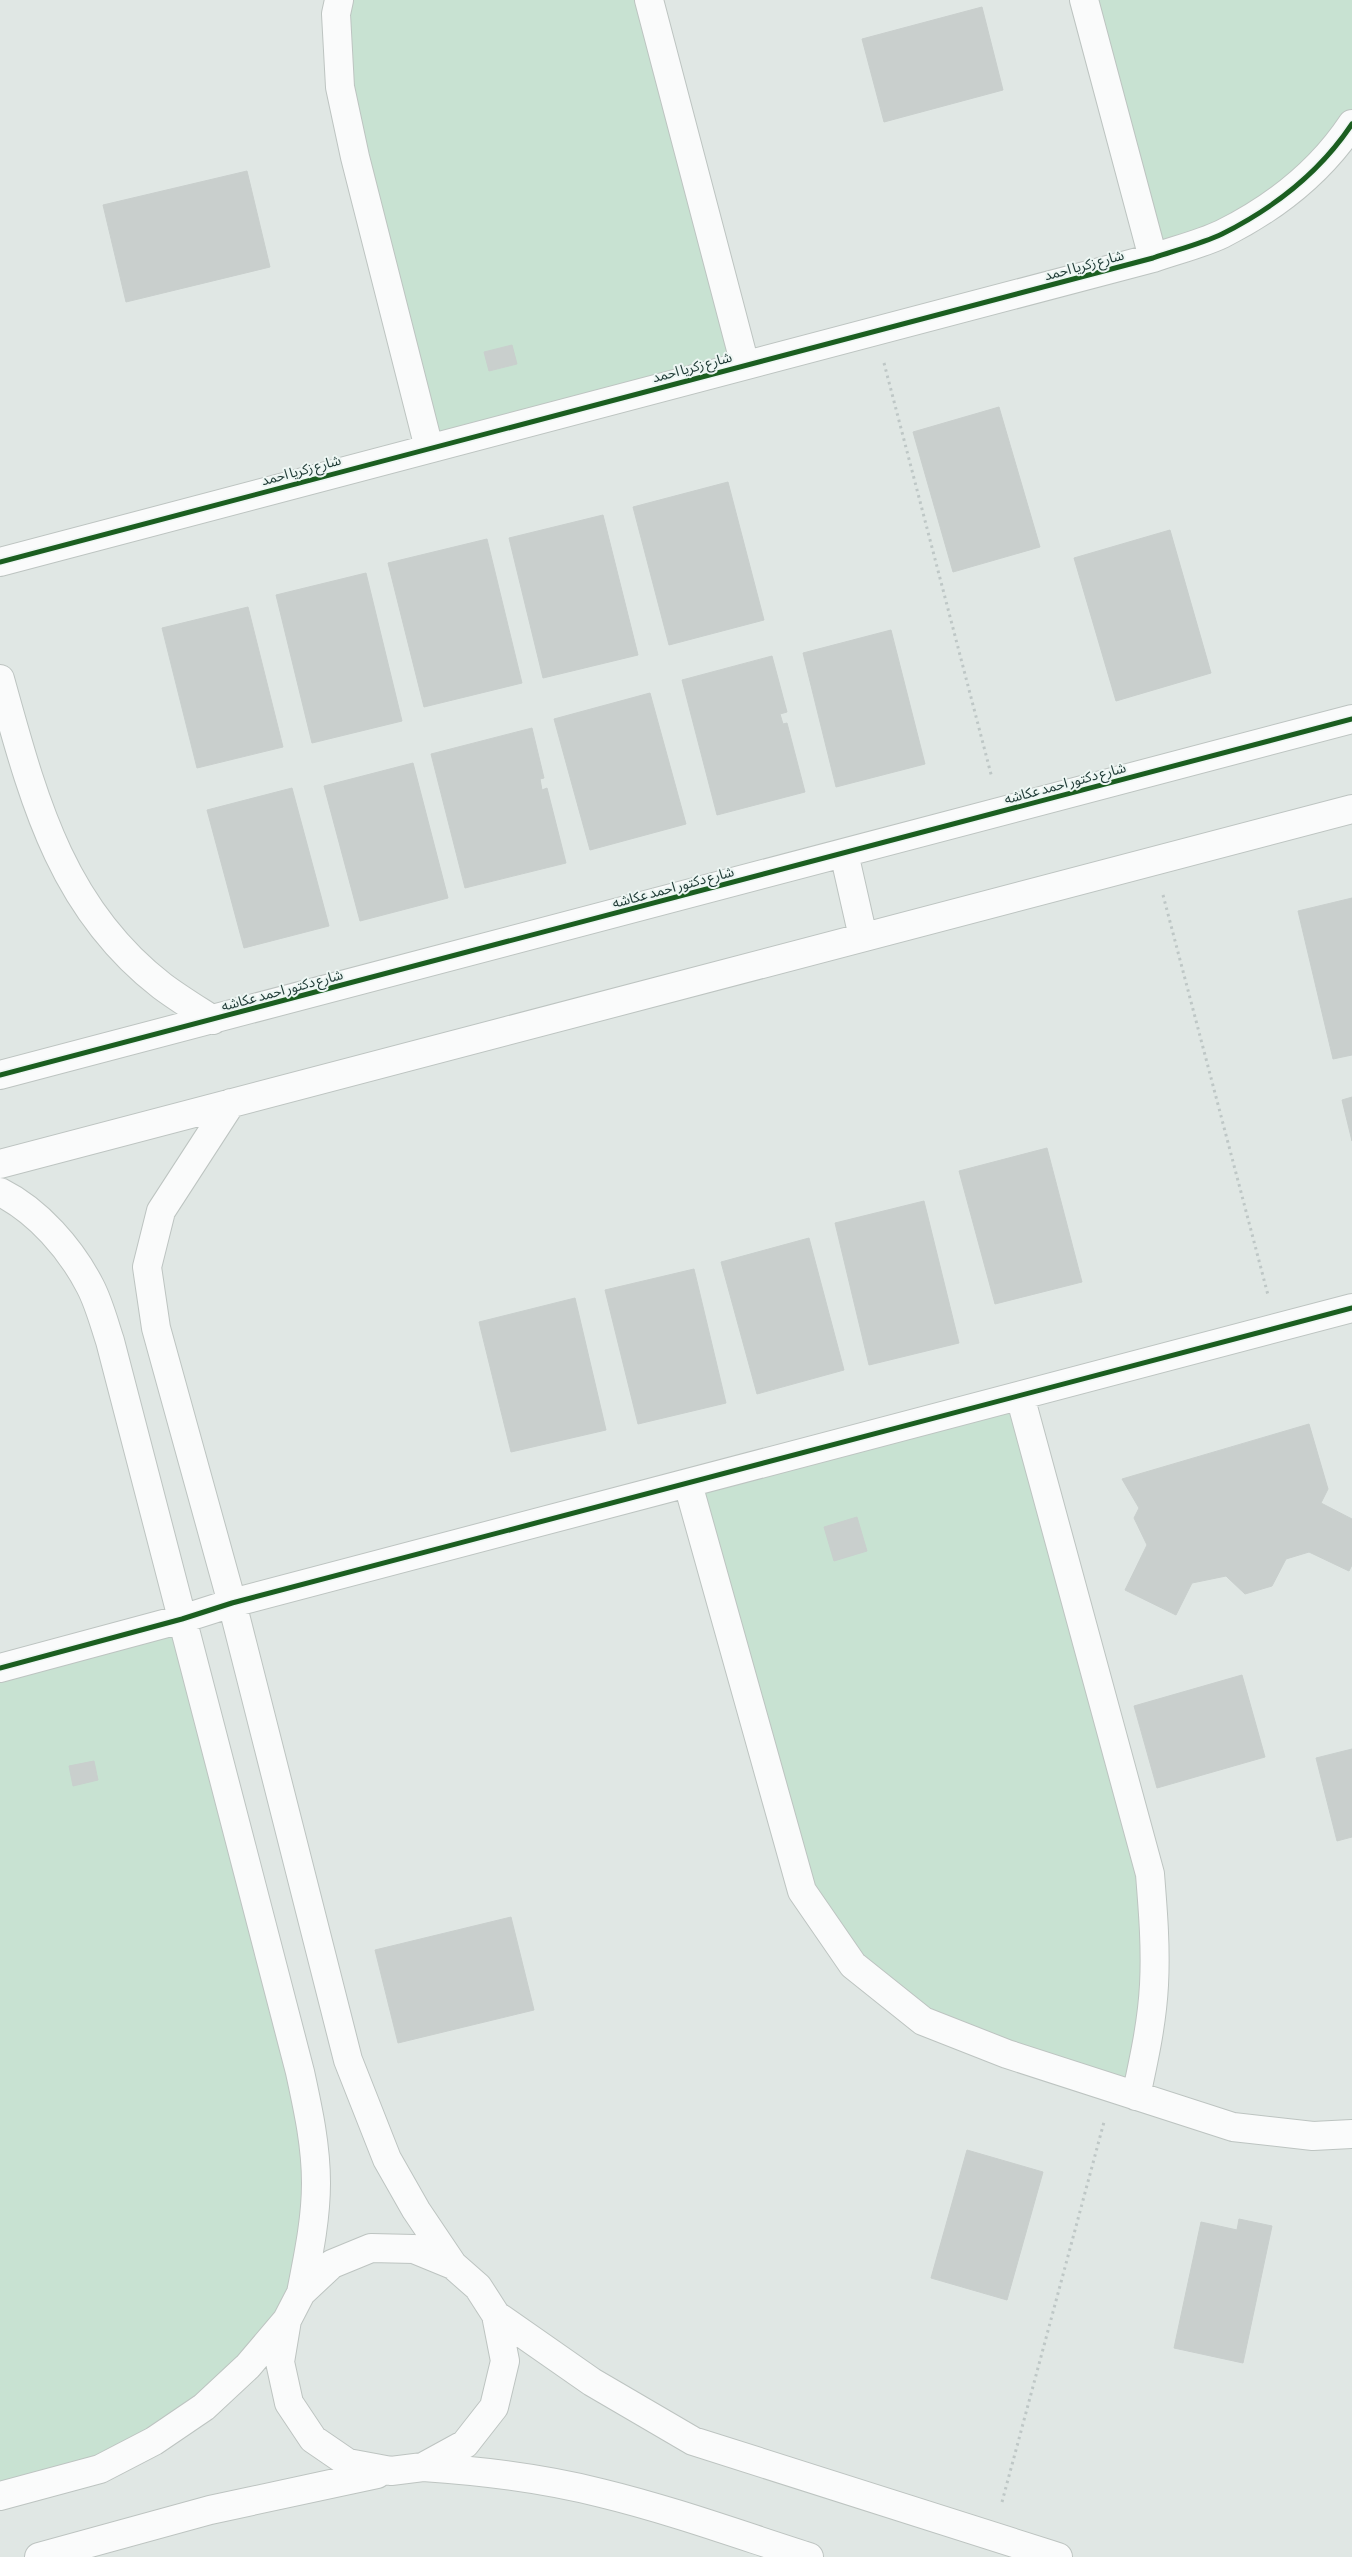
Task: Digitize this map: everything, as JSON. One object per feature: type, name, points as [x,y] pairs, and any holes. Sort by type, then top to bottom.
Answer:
[{"type":"street","points":[[339,0],[336,14],[340,87],[355,157],[429,448]]},
{"type":"street","points":[[649,0],[745,365]]},
{"type":"street","points":[[1084,0],[1153,258]]},
{"type":"street","name":"شارع زكريا احمد","points":[[0,562],[1153,258],[1221,234],[1283,198],[1336,149],[1352,124]]},
{"type":"street","points":[[0,679],[32,794],[51,842],[80,896],[118,944],[162,986],[213,1020]]},
{"type":"street","name":"شارع دكتور احمد عكاشه","points":[[0,1076],[1352,719]]},
{"type":"street","points":[[0,1164],[1352,809]]},
{"type":"street","points":[[844,853],[863,937]]},
{"type":"street","points":[[231,1103],[161,1211],[147,1267],[156,1328],[232,1603],[348,2060],[388,2160],[416,2210],[453,2265],[478,2287],[496,2315],[592,2382],[693,2441],[1058,2557]]},
{"type":"street","points":[[0,1192],[15,1200],[58,1238],[90,1286],[110,1341],[300,2072],[312,2127],[316,2183],[312,2238],[301,2293],[287,2320],[248,2366],[204,2407],[154,2442],[100,2469],[0,2496]]},
{"type":"street","points":[[0,1668],[182,1619],[232,1603],[1352,1308]]},
{"type":"street","points":[[1020,1396],[1150,1874],[1154,1930],[1154,1986],[1148,2041],[1124,2092]]},
{"type":"street","points":[[688,1484],[802,1891],[853,1965],[923,2021],[1007,2054],[1233,2127],[1314,2136],[1352,2134]]},
{"type":"street","points":[[301,2293],[332,2264],[371,2248],[414,2249],[453,2265]]},
{"type":"street","points":[[423,2467],[465,2444],[494,2407],[504,2361],[496,2315]]},
{"type":"street","points":[[287,2320],[280,2362],[289,2403],[313,2439],[348,2463],[391,2471]]},
{"type":"street","points":[[39,2557],[210,2510],[391,2471],[423,2467],[483,2471],[543,2480],[602,2493],[808,2557]]},
{"type":"path","points":[[876,331],[1000,812]]},
{"type":"path","points":[[1154,861],[1277,1328]]},
{"type":"path","points":[[993,2536],[1124,2092]]},
{"type":"green space","points":[[339,0],[649,0],[745,365],[429,448],[355,157]]},
{"type":"green space","points":[[1084,0],[1352,0],[1352,124],[1283,198],[1153,258]]},
{"type":"green space","points":[[1020,1396],[1150,1874],[1136,2096],[923,2021],[802,1891],[688,1484]]},
{"type":"green space","points":[[182,1619],[312,2127],[301,2293],[154,2441],[0,2496],[0,1668]]},
{"type":"building","points":[[982,7],[1003,90],[884,122],[862,39]]},
{"type":"building","points":[[247,171],[270,267],[126,302],[103,205]]},
{"type":"building","points":[[512,345],[517,364],[489,371],[484,352]]},
{"type":"building","points":[[999,407],[1040,547],[953,572],[913,432]]},
{"type":"building","points":[[728,482],[764,620],[669,645],[633,507]]},
{"type":"building","points":[[603,515],[638,655],[543,678],[509,538]]},
{"type":"building","points":[[1170,530],[1211,673],[1116,701],[1074,558]]},
{"type":"building","points":[[487,539],[522,683],[424,707],[388,563]]},
{"type":"building","points":[[366,573],[402,721],[312,743],[276,595]]},
{"type":"building","points":[[248,607],[283,747],[197,768],[162,628]]},
{"type":"building","points":[[891,630],[925,764],[836,787],[803,653]]},
{"type":"building","points":[[772,656],[787,712],[780,714],[783,724],[787,723],[805,792],[717,815],[682,680]]},
{"type":"building","points":[[650,693],[686,824],[590,850],[554,719]]},
{"type":"building","points":[[532,728],[544,778],[540,779],[542,790],[547,788],[566,863],[465,888],[431,754]]},
{"type":"building","points":[[413,763],[448,898],[360,921],[324,786]]},
{"type":"building","points":[[292,788],[329,926],[244,948],[207,810]]},
{"type":"building","points":[[1352,898],[1352,1055],[1333,1059],[1298,911]]},
{"type":"building","points":[[1352,1097],[1352,1141],[1342,1100]]},
{"type":"building","points":[[1047,1148],[1082,1282],[995,1304],[959,1171]]},
{"type":"building","points":[[924,1201],[959,1343],[869,1365],[835,1223]]},
{"type":"building","points":[[809,1238],[844,1370],[757,1394],[721,1262]]},
{"type":"building","points":[[694,1269],[726,1403],[638,1424],[605,1290]]},
{"type":"building","points":[[575,1298],[606,1430],[511,1452],[479,1322]]},
{"type":"building","points":[[1309,1424],[1328,1489],[1321,1503],[1352,1519],[1352,1565],[1349,1571],[1309,1552],[1286,1559],[1272,1586],[1245,1594],[1226,1576],[1192,1583],[1176,1615],[1125,1590],[1147,1545],[1134,1518],[1139,1508],[1122,1479]]},
{"type":"building","points":[[857,1517],[867,1551],[834,1561],[824,1527]]},
{"type":"building","points":[[1242,1675],[1265,1757],[1157,1788],[1134,1706]]},
{"type":"building","points":[[1352,1749],[1352,1837],[1337,1841],[1316,1758]]},
{"type":"building","points":[[94,1761],[98,1780],[73,1786],[69,1766]]},
{"type":"building","points":[[511,1917],[534,2010],[398,2043],[375,1950]]},
{"type":"building","points":[[967,2150],[1043,2172],[1007,2300],[931,2278]]},
{"type":"building","points":[[1239,2219],[1272,2226],[1243,2363],[1174,2348],[1201,2222],[1237,2230]]},
{"type":"cycle path","points":[[0,562],[1153,258],[1188,247],[1222,234],[1260,213],[1278,200],[1326,158],[1352,124]]},
{"type":"cycle path","points":[[0,1075],[1352,719]]},
{"type":"cycle path","points":[[0,1668],[182,1619],[232,1603],[1352,1308]]}]
